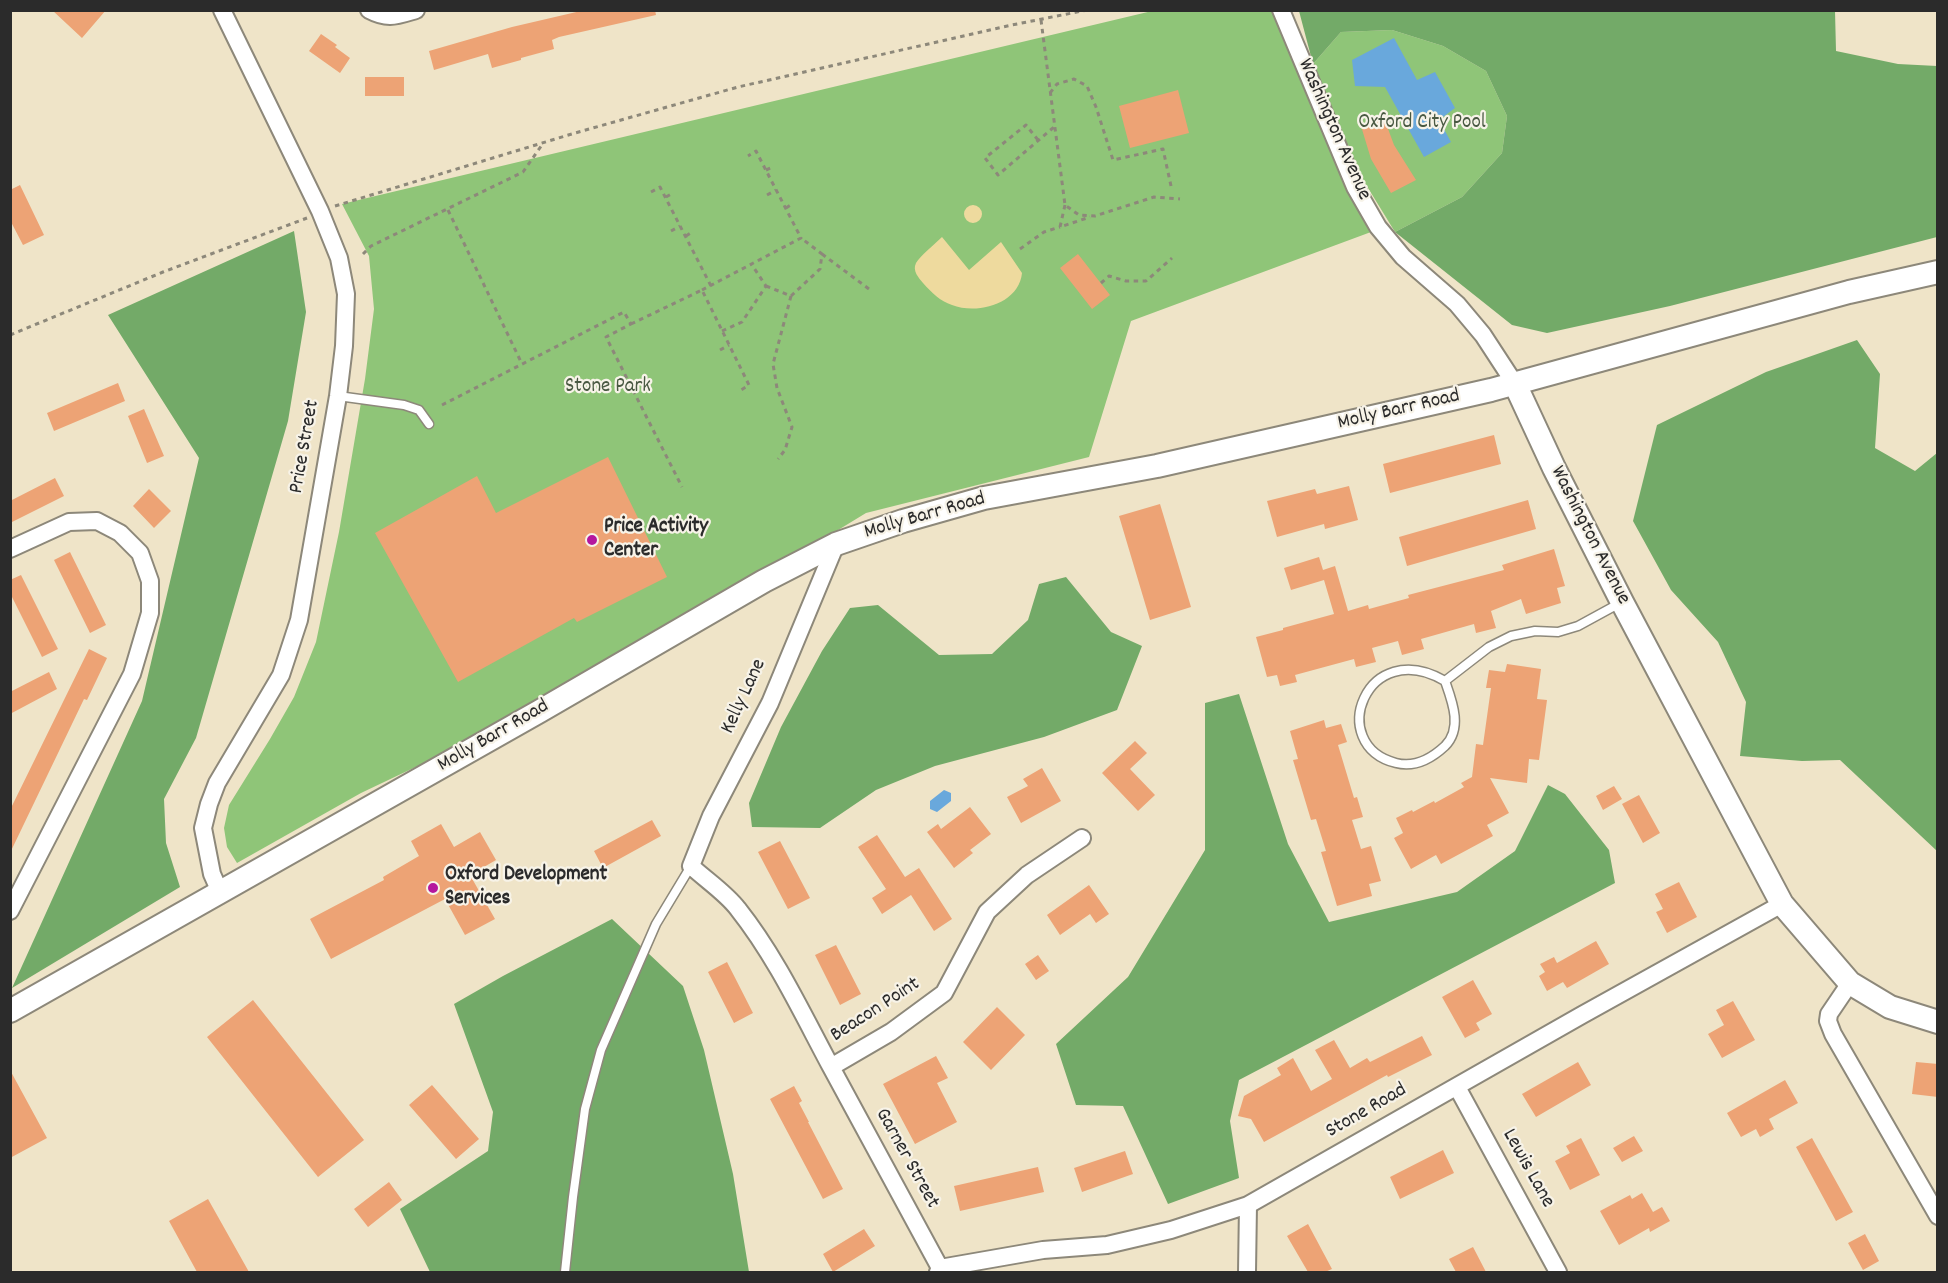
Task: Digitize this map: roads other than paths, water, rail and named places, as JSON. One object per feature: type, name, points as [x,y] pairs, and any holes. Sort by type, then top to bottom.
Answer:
[{"type":"main road","name":"Molly Barr Road","points":[[10,1011],[552,704],[764,581],[836,544],[903,521],[984,498],[1156,466],[1515,384],[1849,292],[1938,272]]},
{"type":"main road","name":"Washington Avenue","points":[[1515,384],[1554,468],[1622,602],[1782,904],[1850,983],[1890,1007],[1938,1022]]},
{"type":"street","name":"Price Street","points":[[220,892],[210,866],[203,828],[208,804],[217,783],[281,675],[299,620],[338,396],[344,346],[346,294],[339,258],[320,211],[222,10]]},
{"type":"street","points":[[369,10],[381,16],[392,17],[416,10]]},
{"type":"street","name":"Washington Avenue","points":[[1281,10],[1355,187],[1378,227],[1403,257],[1457,304],[1484,335],[1515,384]]},
{"type":"street","points":[[10,549],[69,522],[97,521],[120,533],[140,553],[150,581],[150,613],[132,674],[10,911]]},
{"type":"street","name":"Kelly Lane","points":[[691,866],[711,816],[770,703],[836,544]]},
{"type":"street","name":"Beacon Point","points":[[691,866],[737,907],[765,947],[778,966],[831,1067],[891,1032],[944,993],[987,912],[1027,875],[1082,838]]},
{"type":"street","name":"Stone Road","points":[[939,1270],[1043,1250],[1107,1245],[1171,1230],[1248,1205],[1782,904]]},
{"type":"street","points":[[1850,983],[1829,1014],[1828,1021],[1833,1034],[1938,1216]]},
{"type":"street","name":"Garner Street","points":[[831,1067],[939,1270]]},
{"type":"street","name":"Lewis Lane","points":[[1457,1087],[1558,1272]]},
{"type":"street","points":[[1247,1272],[1248,1205]]},
{"type":"lane","points":[[338,396],[404,405],[419,410],[429,424]]},
{"type":"lane","points":[[1445,681],[1489,647],[1511,636],[1535,631],[1558,632],[1578,626],[1622,602]]},
{"type":"lane","points":[[1411,669],[1431,673],[1445,681],[1454,708],[1455,727],[1449,742],[1436,755],[1422,762],[1405,765],[1387,761],[1371,750],[1359,724],[1359,709],[1366,692],[1378,679],[1392,672],[1411,669]]},
{"type":"lane","points":[[565,1272],[585,1108],[601,1050],[656,924],[691,866]]},
{"type":"water","points":[[1394,38],[1417,80],[1435,72],[1455,108],[1439,120],[1451,142],[1424,157],[1385,87],[1355,86],[1352,60]]},
{"type":"water","points":[[944,790],[951,793],[951,801],[937,812],[930,809],[930,801]]},
{"type":"place","name":"Price Activity Center","points":[[592,540]]},
{"type":"place","name":"Oxford Development Services","points":[[433,888]]},
{"type":"park label","name":"Oxford City Pool","points":[[1422,124]]},
{"type":"park label","name":"Stone Park","points":[[608,388]]}]
